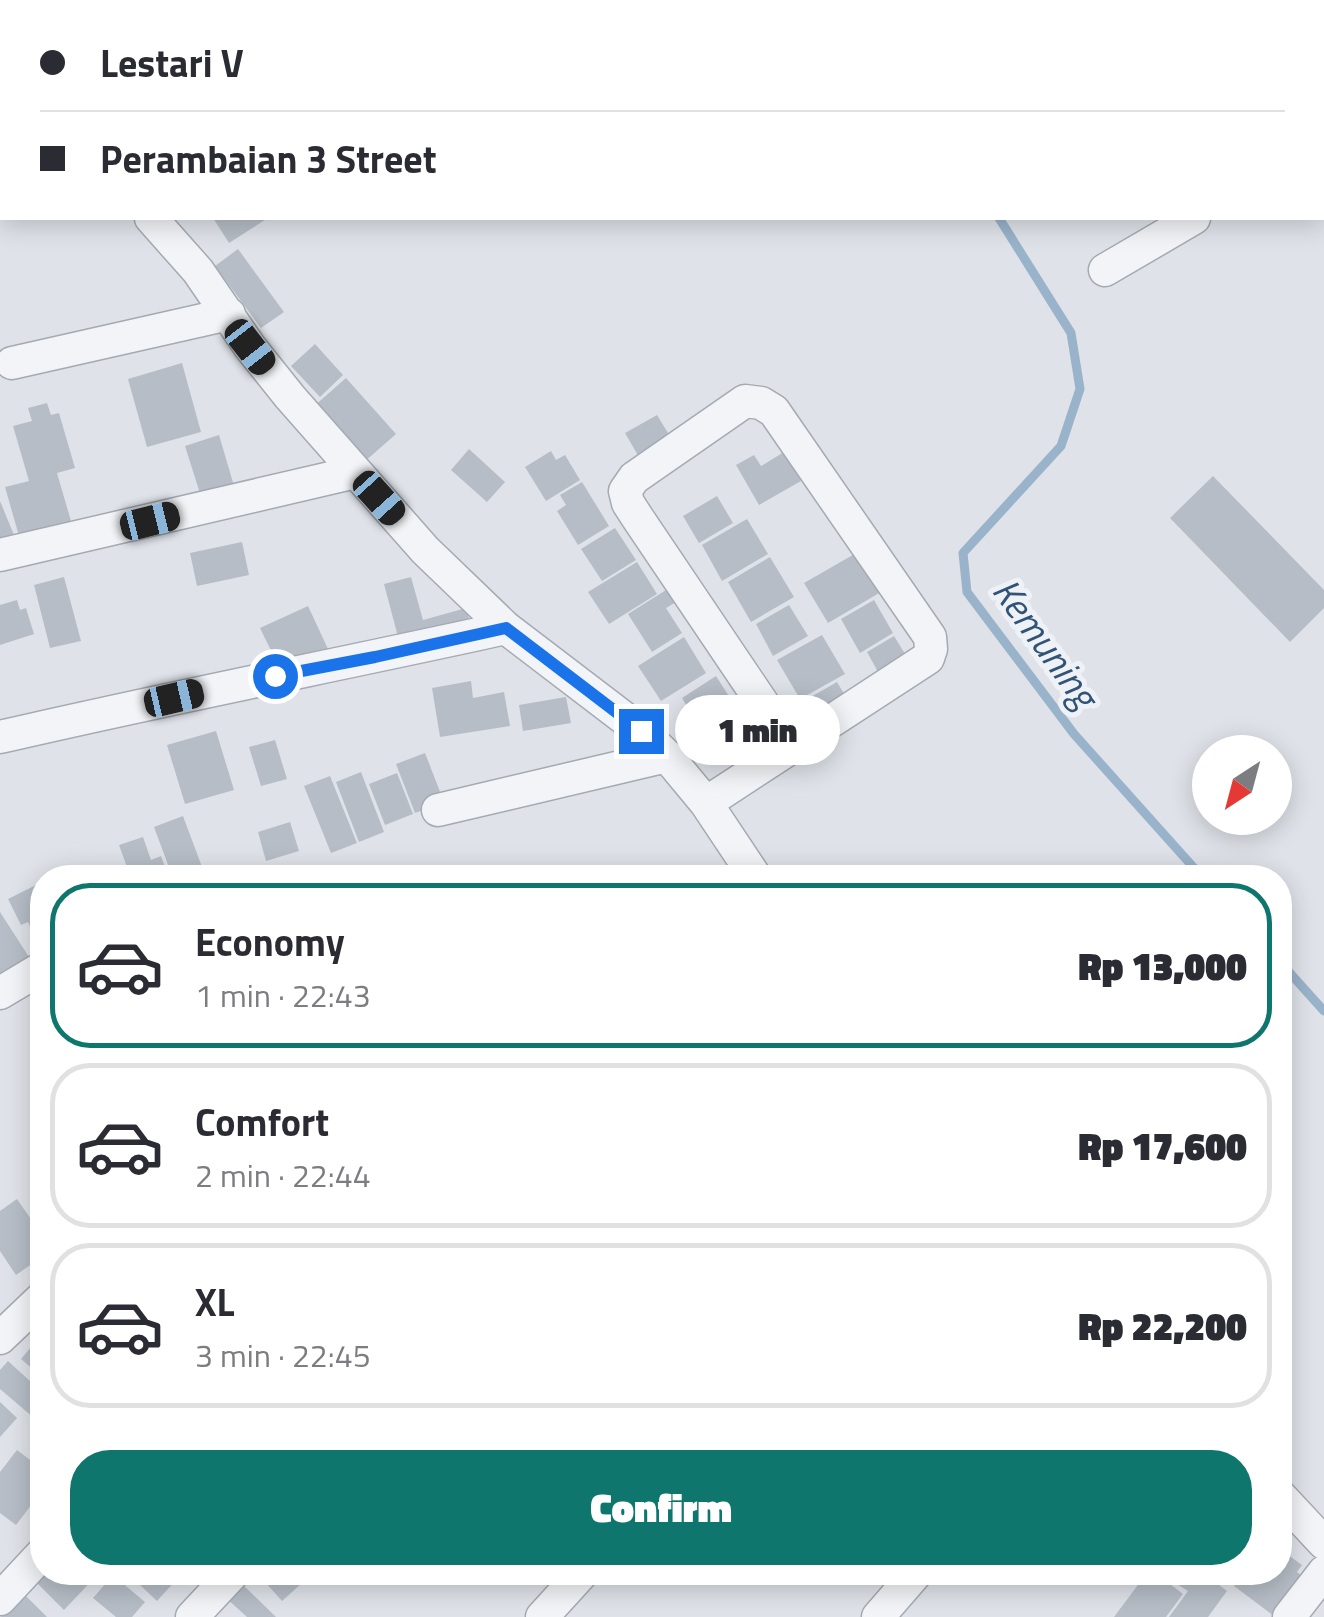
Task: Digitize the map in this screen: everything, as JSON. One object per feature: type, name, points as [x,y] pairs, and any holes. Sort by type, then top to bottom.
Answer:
[{"type":"street","points":[[153,220],[190,261],[280,385],[424,550],[506,628],[641,731],[667,756],[706,803],[747,865]]},
{"type":"street","points":[[1105,270],[1191,220]]},
{"type":"street","points":[[12,364],[229,314]]},
{"type":"street","points":[[706,803],[792,747],[928,658],[932,648],[930,637],[774,411],[760,403],[746,402],[634,478],[625,491],[628,503],[792,747]]},
{"type":"street","points":[[0,555],[356,472]]},
{"type":"street","points":[[0,737],[506,628]]},
{"type":"street","points":[[438,810],[667,756]]},
{"type":"street","points":[[0,994],[30,975]]},
{"type":"street","points":[[0,1338],[30,1309]]},
{"type":"street","points":[[1292,1509],[1324,1543]]},
{"type":"street","points":[[0,1599],[30,1567]]},
{"type":"street","points":[[1289,1617],[1324,1572]]},
{"type":"street","points":[[192,1617],[222,1585]]},
{"type":"street","points":[[542,1617],[570,1585]]},
{"type":"street","points":[[878,1617],[906,1585]]},
{"type":"building","points":[[214,220],[265,220],[229,243]]},
{"type":"building","points":[[238,249],[284,312],[261,328],[215,266]]},
{"type":"building","points":[[315,344],[343,375],[320,397],[291,366]]},
{"type":"building","points":[[182,363],[201,432],[147,447],[128,379]]},
{"type":"building","points":[[346,378],[396,434],[363,463],[313,407]]},
{"type":"building","points":[[47,403],[51,415],[59,413],[75,468],[57,473],[73,528],[21,543],[5,487],[29,481],[13,426],[32,421],[28,408]]},
{"type":"building","points":[[657,415],[676,446],[643,464],[625,433]]},
{"type":"building","points":[[219,435],[237,496],[204,506],[185,446]]},
{"type":"building","points":[[469,449],[505,482],[487,502],[451,470]]},
{"type":"building","points":[[551,451],[556,460],[565,455],[580,480],[546,501],[525,467]]},
{"type":"building","points":[[784,452],[801,481],[759,505],[736,465],[754,455],[761,466]]},
{"type":"building","points":[[1213,476],[1324,590],[1324,608],[1290,642],[1170,518]]},
{"type":"building","points":[[582,482],[609,526],[578,545],[557,511],[566,505],[560,495]]},
{"type":"building","points":[[717,496],[733,523],[699,543],[683,516]]},
{"type":"building","points":[[0,501],[14,535],[0,540]]},
{"type":"building","points":[[747,519],[768,554],[722,581],[702,545]]},
{"type":"building","points":[[615,528],[636,560],[602,581],[581,549]]},
{"type":"building","points":[[242,542],[249,575],[197,586],[190,553]]},
{"type":"building","points":[[858,552],[881,592],[828,623],[804,583]]},
{"type":"building","points":[[770,557],[794,597],[751,622],[728,582]]},
{"type":"building","points":[[637,562],[657,594],[609,624],[588,592]]},
{"type":"building","points":[[64,577],[81,641],[50,648],[34,585]]},
{"type":"building","points":[[411,577],[423,620],[466,608],[472,628],[401,648],[384,584]]},
{"type":"building","points":[[674,585],[683,598],[666,608],[682,633],[652,652],[628,614]]},
{"type":"building","points":[[17,600],[20,610],[26,608],[34,634],[0,645],[0,605]]},
{"type":"building","points":[[874,600],[893,633],[860,653],[841,619]]},
{"type":"building","points":[[789,605],[808,636],[773,656],[756,624]]},
{"type":"building","points":[[308,606],[328,649],[281,671],[260,628]]},
{"type":"building","points":[[822,635],[845,674],[800,699],[777,660]]},
{"type":"building","points":[[894,636],[910,662],[882,679],[867,652]]},
{"type":"building","points":[[684,637],[706,673],[661,701],[638,666]]},
{"type":"building","points":[[716,676],[734,704],[699,726],[682,698]]},
{"type":"building","points":[[471,681],[473,698],[504,692],[510,726],[440,737],[432,688]]},
{"type":"building","points":[[837,682],[852,707],[817,728],[802,702]]},
{"type":"building","points":[[566,697],[571,723],[523,731],[519,705]]},
{"type":"building","points":[[216,731],[234,790],[185,804],[167,745]]},
{"type":"building","points":[[275,740],[287,779],[261,786],[249,747]]},
{"type":"building","points":[[425,753],[444,802],[415,813],[396,764]]},
{"type":"building","points":[[361,772],[384,832],[359,842],[336,782]]},
{"type":"building","points":[[397,773],[413,814],[385,825],[369,784]]},
{"type":"building","points":[[330,776],[357,843],[331,853],[304,786]]},
{"type":"building","points":[[183,816],[201,865],[168,865],[154,827]]},
{"type":"building","points":[[290,822],[299,851],[266,861],[258,832]]},
{"type":"building","points":[[143,837],[151,860],[161,856],[164,865],[126,865],[119,845]]},
{"type":"building","points":[[30,888],[30,926],[28,922],[21,925],[8,899]]},
{"type":"building","points":[[0,912],[30,961],[0,980]]},
{"type":"building","points":[[17,1199],[30,1218],[30,1265],[16,1275],[0,1251],[0,1211]]},
{"type":"building","points":[[30,1348],[30,1367],[21,1359]]},
{"type":"building","points":[[8,1361],[30,1381],[30,1415],[0,1389],[0,1370]]},
{"type":"building","points":[[0,1402],[17,1418],[0,1437]]},
{"type":"building","points":[[17,1450],[30,1460],[30,1507],[16,1525],[0,1513],[0,1472]]},
{"type":"building","points":[[1292,1558],[1302,1565],[1297,1572],[1303,1577],[1274,1616],[1234,1586],[1292,1585]]},
{"type":"building","points":[[39,1585],[88,1585],[64,1610]]},
{"type":"building","points":[[104,1585],[125,1585],[145,1602],[132,1617],[116,1617],[93,1598]]},
{"type":"building","points":[[140,1585],[172,1585],[157,1601]]},
{"type":"building","points":[[237,1585],[243,1585],[276,1617],[247,1617],[225,1597]]},
{"type":"building","points":[[268,1585],[300,1585],[282,1601]]},
{"type":"building","points":[[1138,1585],[1171,1585],[1183,1594],[1166,1617],[1114,1617]]},
{"type":"building","points":[[1179,1585],[1219,1585],[1227,1591],[1208,1617],[1169,1617],[1188,1591]]},
{"type":"building","points":[[24,1594],[47,1617],[1,1617]]},
{"type":"waterway","name":"Kemuning","points":[[1000,220],[1071,333],[1080,389],[1061,446],[963,553],[967,592],[1074,734],[1191,865]]},
{"type":"waterway","name":"Kemuning","points":[[1292,975],[1324,1011]]},
{"type":"route","points":[[275,676],[506,628],[641,731]]}]
